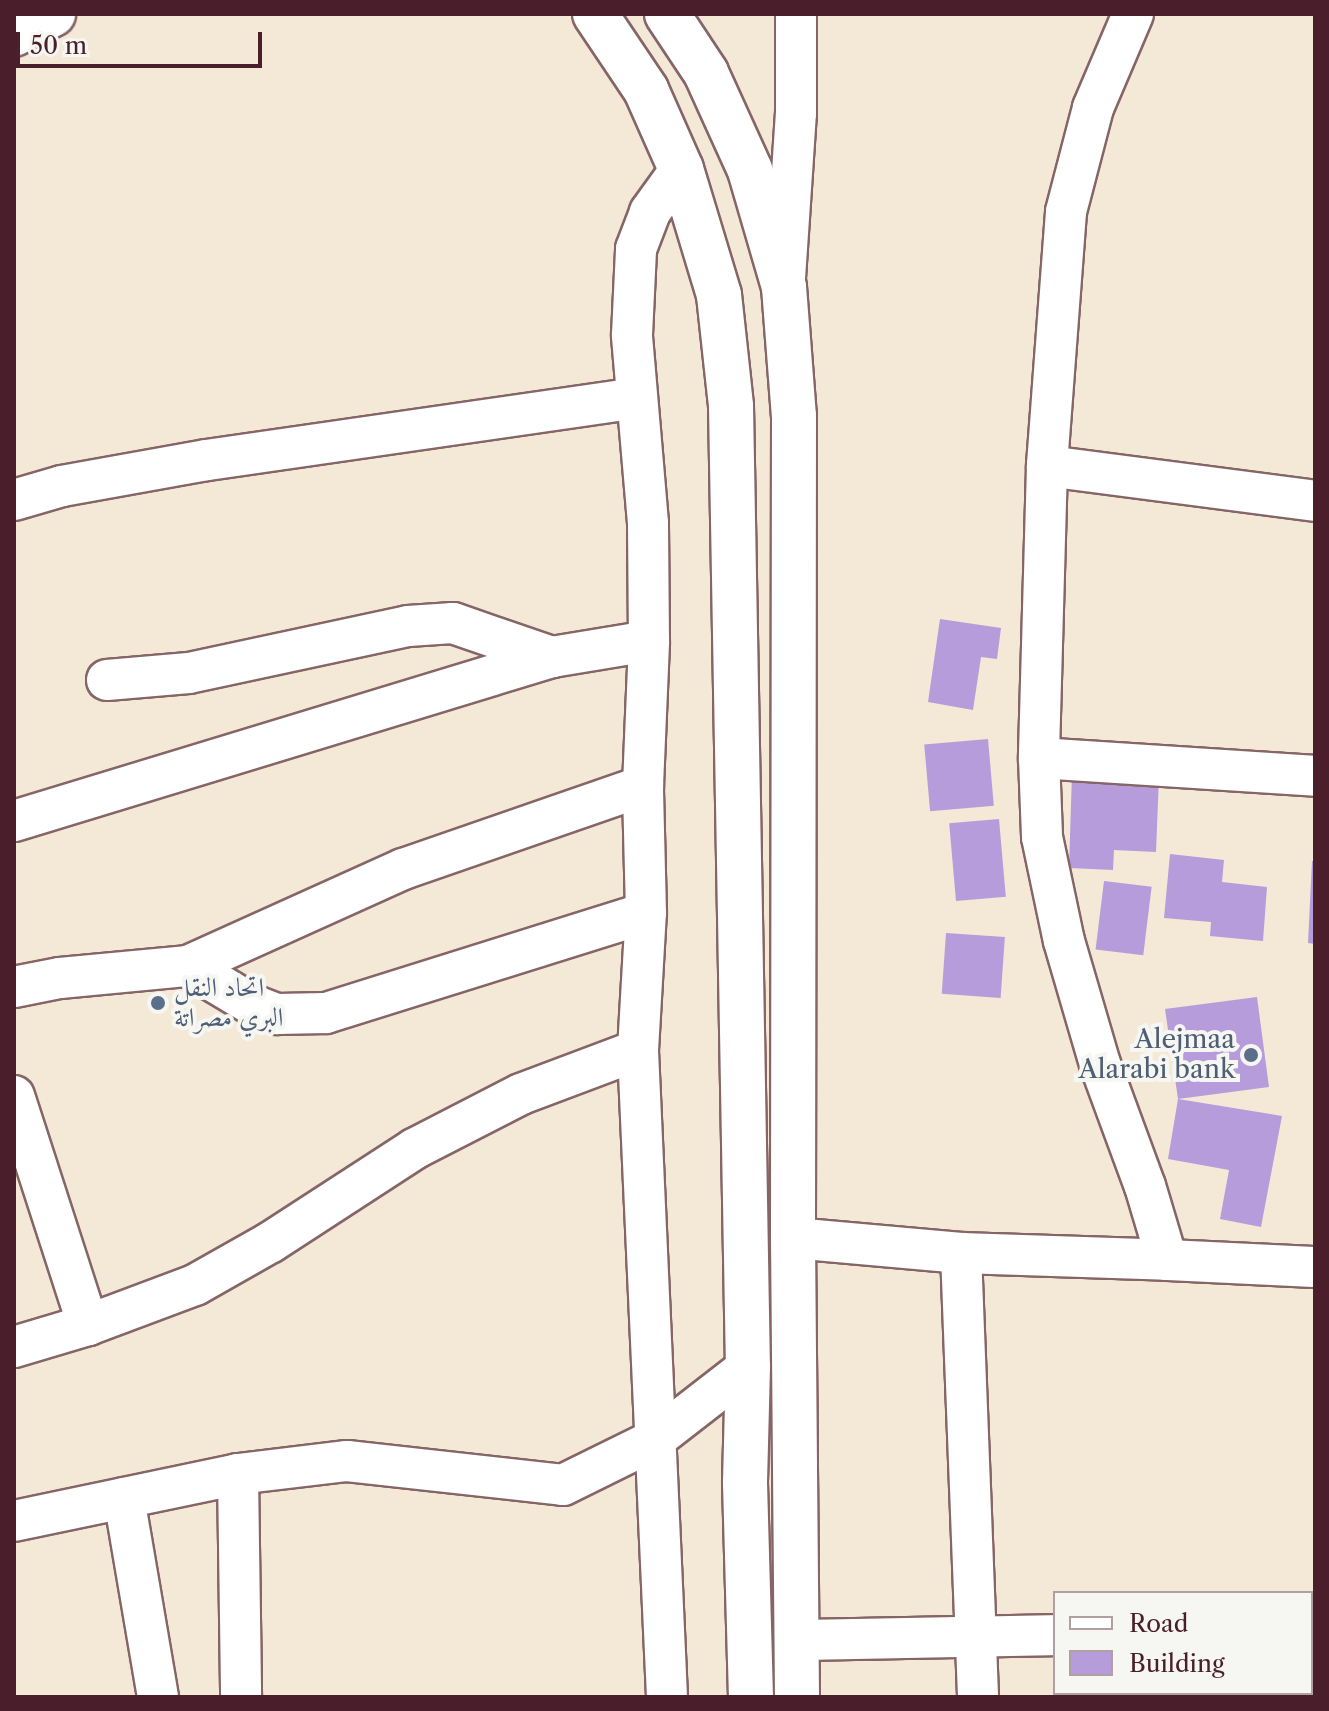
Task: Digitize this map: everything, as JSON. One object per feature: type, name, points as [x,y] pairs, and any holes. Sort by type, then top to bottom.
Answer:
[{"type":"main road","points":[[14,34],[53,14]]},
{"type":"main road","points":[[595,14],[646,90],[681,169],[719,295],[731,406],[748,1367],[745,1483],[751,1697]]},
{"type":"main road","points":[[667,14],[706,73],[750,170],[784,287],[794,416],[793,1238],[797,1697]]},
{"type":"street","points":[[784,287],[796,113],[796,14]]},
{"type":"street","points":[[1133,14],[1093,108],[1066,212],[1047,466],[1039,758],[1042,837],[1064,941],[1100,1064],[1145,1186],[1167,1260]]},
{"type":"street","points":[[667,1697],[638,1050],[646,913],[643,786],[649,641],[648,523],[632,335],[636,249],[650,212],[681,169]]},
{"type":"street","points":[[14,500],[62,486],[207,460],[636,398]]},
{"type":"street","points":[[1047,466],[1315,501]]},
{"type":"street","points":[[107,680],[189,673],[408,626],[453,623],[552,657]]},
{"type":"street","points":[[14,821],[552,657],[649,641]]},
{"type":"street","points":[[1039,758],[1315,776]]},
{"type":"street","points":[[14,987],[60,978],[188,966],[403,869],[643,786]]},
{"type":"street","points":[[188,966],[253,1005],[277,1014],[326,1013],[646,913]]},
{"type":"street","points":[[14,1347],[88,1325],[195,1285],[271,1242],[414,1149],[521,1094],[638,1050]]},
{"type":"street","points":[[14,1096],[88,1325]]},
{"type":"street","points":[[793,1238],[961,1253],[1315,1267]]},
{"type":"street","points":[[961,1253],[978,1697]]},
{"type":"street","points":[[14,1521],[238,1474],[347,1461],[563,1485],[654,1440],[748,1367]]},
{"type":"street","points":[[238,1474],[241,1697]]},
{"type":"street","points":[[124,1498],[158,1697]]},
{"type":"street","points":[[797,1640],[1053,1635]]},
{"type":"building","points":[[940,619],[1001,628],[997,659],[981,657],[973,710],[928,702]]},
{"type":"building","points":[[988,739],[994,806],[930,811],[924,745]]},
{"type":"building","points":[[1072,773],[1159,777],[1156,852],[1114,850],[1113,870],[1069,868]]},
{"type":"building","points":[[999,819],[1006,897],[956,901],[949,823]]},
{"type":"building","points":[[1170,854],[1224,860],[1222,882],[1267,887],[1263,941],[1210,936],[1211,922],[1164,918]]},
{"type":"building","points":[[1312,861],[1315,861],[1315,944],[1308,943]]},
{"type":"building","points":[[1104,881],[1152,887],[1143,955],[1096,949]]},
{"type":"building","points":[[946,933],[1005,937],[1001,998],[942,994]]},
{"type":"building","points":[[1257,997],[1269,1087],[1178,1099],[1165,1009]]},
{"type":"building","points":[[1178,1099],[1282,1116],[1261,1227],[1220,1219],[1229,1170],[1168,1159]]},
{"type":"place","name":"اتحاد النقل البري مصراتة","points":[[158,1003]]},
{"type":"place","name":"Alejmaa Alarabi bank","points":[[1251,1055]]}]
